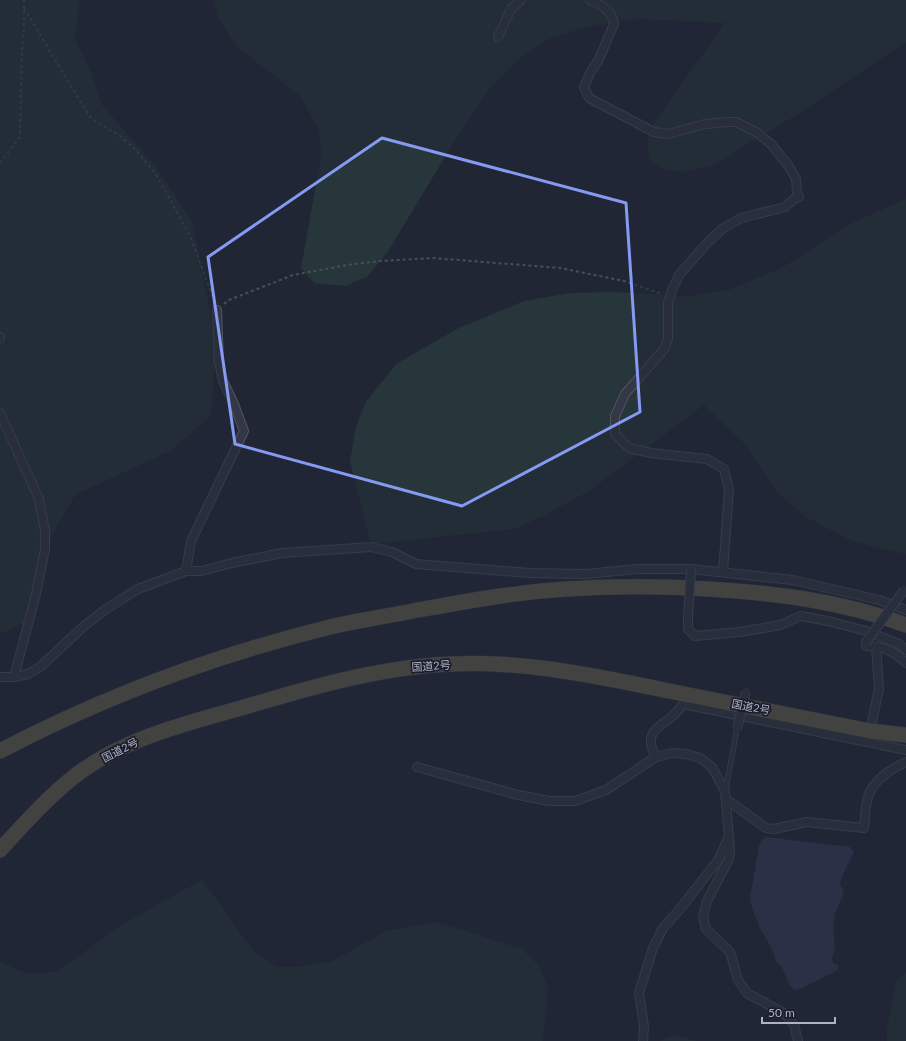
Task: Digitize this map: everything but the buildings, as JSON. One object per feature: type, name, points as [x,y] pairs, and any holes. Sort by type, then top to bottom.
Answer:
[{"type":"highway","points":[[0,752],[38,732],[89,709],[208,663],[335,626],[459,602],[566,589],[676,587],[777,594],[816,600],[858,610],[906,625]]},
{"type":"highway","name":"国道2号","points":[[0,850],[55,793],[78,774],[133,742],[160,732],[295,692],[376,672],[407,667],[435,664],[486,664],[526,666],[557,670],[632,683],[870,731],[906,735]]},
{"type":"street","points":[[498,37],[511,10],[521,0]]},
{"type":"street","points":[[590,0],[601,4],[610,11],[614,24],[599,60],[590,73],[584,87],[589,98],[654,132],[668,134],[705,124],[736,122],[756,132],[771,144],[788,165],[796,179],[797,193],[799,197],[794,199],[785,207],[741,218],[722,229],[708,242],[679,275],[668,303],[668,338],[665,348],[625,394],[615,416],[615,434],[628,448],[651,453],[707,459],[724,469],[729,490],[723,572]]},
{"type":"street","points":[[186,571],[191,540],[244,431],[234,404],[223,381],[219,363],[217,310]]},
{"type":"street","points":[[0,413],[39,499],[45,531],[45,549],[36,594],[14,677]]},
{"type":"street","points":[[0,677],[14,677],[28,674],[40,667],[84,626],[106,609],[138,589],[186,571],[201,571],[282,553],[371,547],[392,552],[416,564],[523,572],[586,574],[637,569],[691,569],[793,580],[879,600],[906,610]]},
{"type":"street","points":[[691,569],[688,630],[695,636],[740,632],[780,625],[801,616],[866,631],[899,644],[906,650]]},
{"type":"street","points":[[904,590],[866,642],[866,646],[876,647],[896,653],[906,663]]},
{"type":"street","points":[[870,731],[879,689],[876,647]]},
{"type":"street","points":[[738,728],[746,692]]},
{"type":"street","points":[[656,757],[651,748],[650,742],[654,733],[660,724],[674,714],[683,704],[906,750]]},
{"type":"street","points":[[417,767],[518,795],[549,801],[575,801],[606,790],[656,757],[672,753],[686,754],[700,758],[712,767],[726,795],[730,849],[729,859],[707,901],[703,917],[706,929],[730,952],[738,980],[747,993],[785,1014],[794,1025],[798,1041]]},
{"type":"street","points":[[726,795],[766,828],[774,829],[807,822],[864,828],[868,798],[872,788],[890,769],[906,762]]},
{"type":"street","points":[[643,1041],[644,1026],[639,993],[653,948],[663,928],[719,860],[728,838]]},
{"type":"lane","points":[[726,795],[738,728]]},
{"type":"path","points":[[0,163],[20,137],[24,0]]},
{"type":"path","points":[[24,8],[92,119],[120,136],[134,149],[162,184],[191,238],[217,310],[229,300],[293,275],[347,265],[433,258],[560,268],[624,281],[670,296]]},
{"type":"highlighted area","points":[[382,138],[626,203],[640,412],[462,506],[235,444],[208,257]]},
{"type":"shaded area","points":[[0,0],[80,0],[74,38],[87,63],[102,105],[156,167],[192,222],[216,342],[211,415],[172,450],[75,495],[53,533],[28,621],[0,634]]},
{"type":"shaded area","points":[[213,0],[906,0],[906,42],[798,114],[711,166],[681,172],[663,169],[649,159],[648,140],[656,120],[725,23],[638,19],[589,26],[551,38],[520,58],[487,91],[465,124],[387,253],[367,277],[345,286],[314,283],[301,268],[322,151],[318,127],[299,95],[236,46],[219,20]]},
{"type":"shaded area","points":[[906,199],[906,554],[881,549],[848,539],[806,517],[775,490],[747,446],[704,405],[589,491],[541,517],[513,529],[371,544],[350,461],[356,426],[366,402],[396,364],[457,329],[524,301],[570,293],[612,292],[689,296],[729,290],[780,269],[852,223]]},
{"type":"shaded area","points":[[202,880],[255,953],[277,967],[300,967],[331,962],[386,931],[436,922],[522,949],[538,965],[548,988],[543,1041],[0,1041],[0,962],[28,974],[56,972],[125,923]]},
{"type":"shaded area","points":[[906,973],[906,1041],[887,1041],[887,1027],[897,980]]},
{"type":"shaded area","points":[[674,1035],[697,1041],[660,1041]]},
{"type":"water","points":[[766,837],[850,847],[854,852],[840,883],[844,893],[835,913],[833,927],[835,950],[832,957],[833,963],[838,965],[838,970],[800,989],[794,990],[789,984],[782,967],[777,963],[772,949],[760,928],[752,908],[750,898],[759,846],[762,840]]}]
